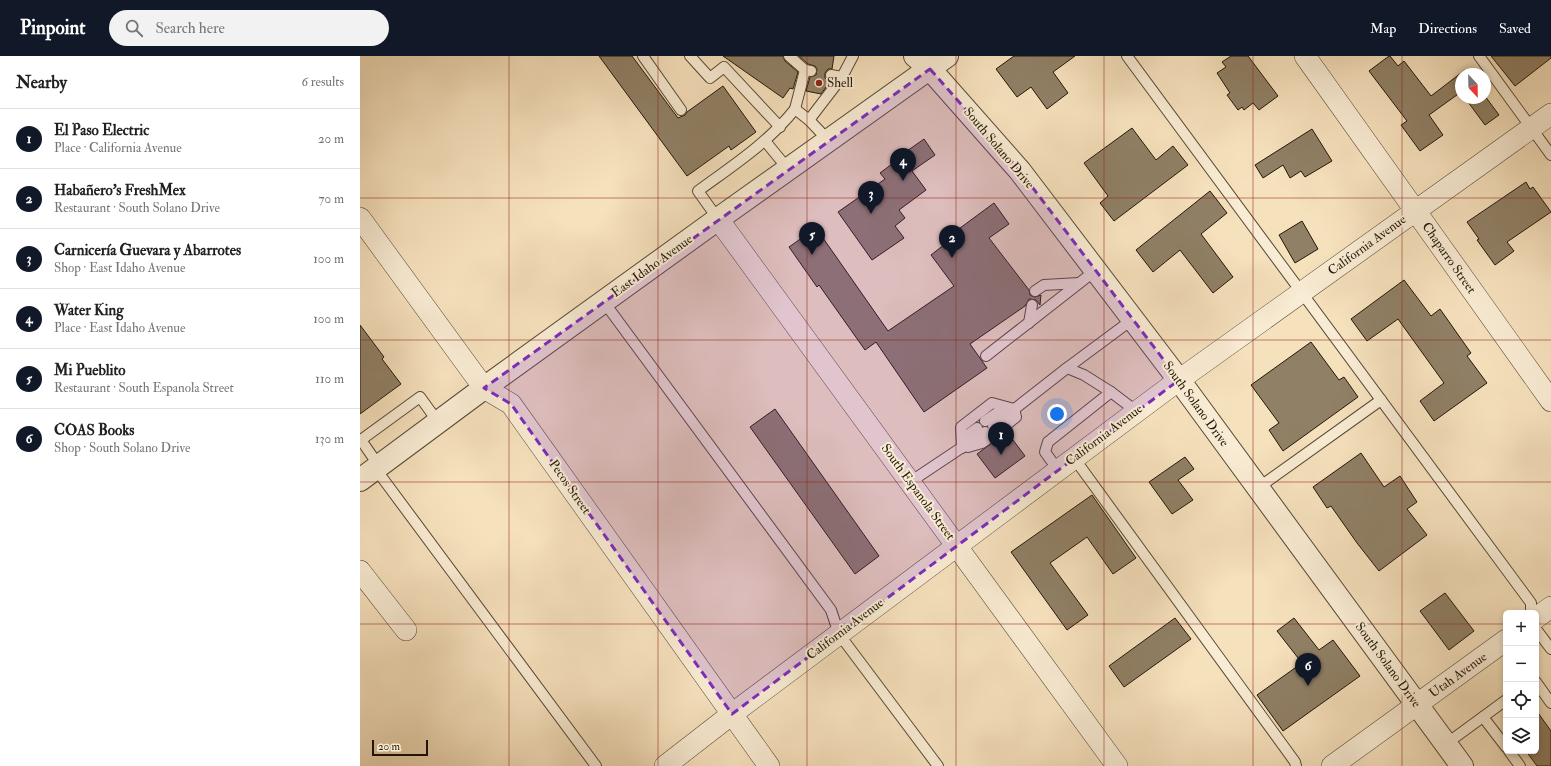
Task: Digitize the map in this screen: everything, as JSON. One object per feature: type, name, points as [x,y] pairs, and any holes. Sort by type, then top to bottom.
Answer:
[{"type":"street","name":"Chaparro Street","points":[[1305,56],[1416,210],[1551,402]]},
{"type":"street","name":"East Idaho Avenue","points":[[371,471],[718,219],[829,141],[931,60]]},
{"type":"street","name":"South Solano Drive","points":[[931,60],[1020,171],[1087,276],[1133,320],[1462,766]]},
{"type":"street","name":"California Avenue","points":[[665,766],[732,714],[1178,380],[1551,114]]},
{"type":"street","name":"Pecos Street","points":[[360,218],[484,388],[511,404],[769,766]]},
{"type":"street","name":"South Espanola Street","points":[[718,219],[1117,766]]},
{"type":"street","points":[[360,571],[406,630]]},
{"type":"street","points":[[1539,616],[1551,607]]},
{"type":"street","name":"Utah Avenue","points":[[1332,766],[1503,642]]},
{"type":"lane","points":[[643,56],[681,110]]},
{"type":"lane","points":[[690,56],[710,78],[724,67],[780,127]]},
{"type":"lane","points":[[718,219],[698,191],[765,141],[780,127],[795,109],[804,65],[789,56]]},
{"type":"lane","points":[[809,120],[842,78],[853,56]]},
{"type":"lane","points":[[1127,56],[1531,603],[1531,610]]},
{"type":"lane","points":[[1479,56],[1551,155]]},
{"type":"lane","points":[[831,75],[842,78]]},
{"type":"lane","points":[[795,109],[809,120],[829,141]]},
{"type":"lane","points":[[765,141],[788,169]]},
{"type":"lane","points":[[1035,291],[1044,285],[1087,276]]},
{"type":"lane","points":[[986,356],[1087,276]]},
{"type":"lane","points":[[604,302],[831,610],[839,634],[938,766]]},
{"type":"lane","points":[[1028,323],[1032,305]]},
{"type":"lane","points":[[910,482],[962,448],[982,443],[989,429],[1067,368],[1133,320]]},
{"type":"lane","points":[[1067,368],[1084,375],[1111,392],[1136,411]]},
{"type":"lane","points":[[1058,470],[1045,452],[1048,442],[1111,392]]},
{"type":"lane","points":[[438,422],[420,397],[361,440],[371,471],[596,766]]},
{"type":"lane","points":[[1258,488],[1381,400]]},
{"type":"lane","points":[[962,448],[961,427],[992,403],[1014,409]]},
{"type":"lane","points":[[962,448],[970,433],[989,429]]},
{"type":"lane","points":[[1074,458],[1295,762],[1296,766]]},
{"type":"lane","points":[[1539,633],[1551,649]]},
{"type":"lane","points":[[1539,686],[1551,703]]},
{"type":"lane","points":[[1446,744],[1503,702]]},
{"type":"lane","points":[[1483,717],[1503,743]]},
{"type":"lane","points":[[1511,754],[1520,766]]},
{"type":"highlighted area","points":[[930,69],[1020,171],[1179,380],[732,714],[511,404],[484,388]]},
{"type":"building","points":[[599,56],[632,56],[678,118],[685,115],[723,86],[756,132],[731,150],[729,146],[687,176]]},
{"type":"building","points":[[723,56],[783,56],[785,61],[798,72],[793,89],[790,88],[783,98]]},
{"type":"building","name":"Shell","points":[[799,56],[834,56],[832,69],[828,69],[825,73],[825,78],[829,81],[829,83],[821,94],[806,91],[810,77],[816,75],[817,69],[815,66],[808,64]]},
{"type":"building","points":[[1014,56],[1075,56],[1053,72],[1068,93],[1047,109],[1031,87],[1017,97],[996,69]]},
{"type":"building","points":[[1231,56],[1248,56],[1278,96],[1259,110],[1253,103],[1244,110],[1242,107],[1238,110],[1227,95],[1230,93],[1217,73],[1226,67],[1222,62]]},
{"type":"building","points":[[1389,56],[1398,66],[1404,61],[1431,96],[1455,78],[1455,96],[1429,115],[1443,135],[1420,151],[1401,125],[1407,121],[1369,71]]},
{"type":"building","points":[[1491,56],[1551,56],[1551,58],[1515,86]]},
{"type":"building","points":[[1469,104],[1491,104],[1499,115],[1485,125]]},
{"type":"building","points":[[1132,128],[1156,160],[1173,146],[1188,165],[1114,221],[1100,203],[1108,196],[1084,163]]},
{"type":"building","points":[[1312,129],[1332,161],[1305,177],[1301,171],[1290,178],[1283,165],[1263,178],[1255,165]]},
{"type":"building","points":[[924,139],[935,155],[912,171],[926,190],[899,210],[905,218],[895,226],[904,238],[872,260],[838,212],[885,179],[880,173]]},
{"type":"building","points":[[1526,182],[1530,189],[1533,187],[1551,212],[1507,242],[1514,251],[1495,265],[1477,240],[1479,239],[1467,222]]},
{"type":"building","points":[[1210,191],[1227,213],[1201,234],[1233,277],[1213,293],[1180,250],[1153,272],[1136,250]]},
{"type":"building","points":[[994,203],[1009,224],[989,238],[1029,290],[1030,295],[1035,297],[1041,295],[1040,305],[1036,300],[1029,299],[1025,306],[970,344],[987,368],[924,412],[876,342],[865,350],[819,285],[817,287],[789,247],[816,228],[888,331],[954,286],[931,255],[954,237],[952,234]]},
{"type":"building","points":[[1302,221],[1318,249],[1295,263],[1279,235]]},
{"type":"building","points":[[1404,280],[1431,316],[1440,309],[1471,353],[1467,356],[1487,383],[1434,421],[1420,401],[1444,383],[1398,319],[1367,341],[1351,319]]},
{"type":"building","points":[[360,325],[384,357],[382,359],[401,384],[360,414]]},
{"type":"building","points":[[1311,342],[1339,380],[1344,377],[1358,397],[1283,451],[1269,430],[1279,423],[1251,385]]},
{"type":"building","points":[[775,409],[879,556],[855,574],[750,427]]},
{"type":"building","points":[[1007,432],[1025,456],[995,478],[977,454]]},
{"type":"building","points":[[1361,453],[1384,487],[1400,476],[1417,502],[1407,509],[1427,535],[1379,571],[1331,506],[1327,508],[1313,487]]},
{"type":"building","points":[[1185,457],[1194,469],[1178,480],[1193,500],[1172,514],[1149,482]]},
{"type":"building","points":[[1092,495],[1136,558],[1113,574],[1087,537],[1050,563],[1088,615],[1067,630],[1011,552]]},
{"type":"building","points":[[1445,593],[1474,631],[1449,650],[1420,611]]},
{"type":"building","points":[[1175,618],[1191,639],[1124,687],[1109,666]]},
{"type":"building","points":[[1294,618],[1319,650],[1333,640],[1360,676],[1283,731],[1257,695],[1302,663],[1277,631]]},
{"type":"building","points":[[1539,714],[1551,731],[1551,766],[1537,766],[1528,754],[1539,754]]},
{"type":"place","name":"Shell","points":[[819,83]]},
{"type":"place","name":"Water King","points":[[903,181]]},
{"type":"place","name":"Carnicería Guevara y Abarrotes","points":[[871,214]]},
{"type":"place","name":"Mi Pueblito","points":[[812,255]]},
{"type":"place","name":"Habañero's FreshMex","points":[[952,258]]},
{"type":"place","name":"El Paso Electric","points":[[1001,455]]},
{"type":"place","name":"COAS Books","points":[[1308,686]]}]
